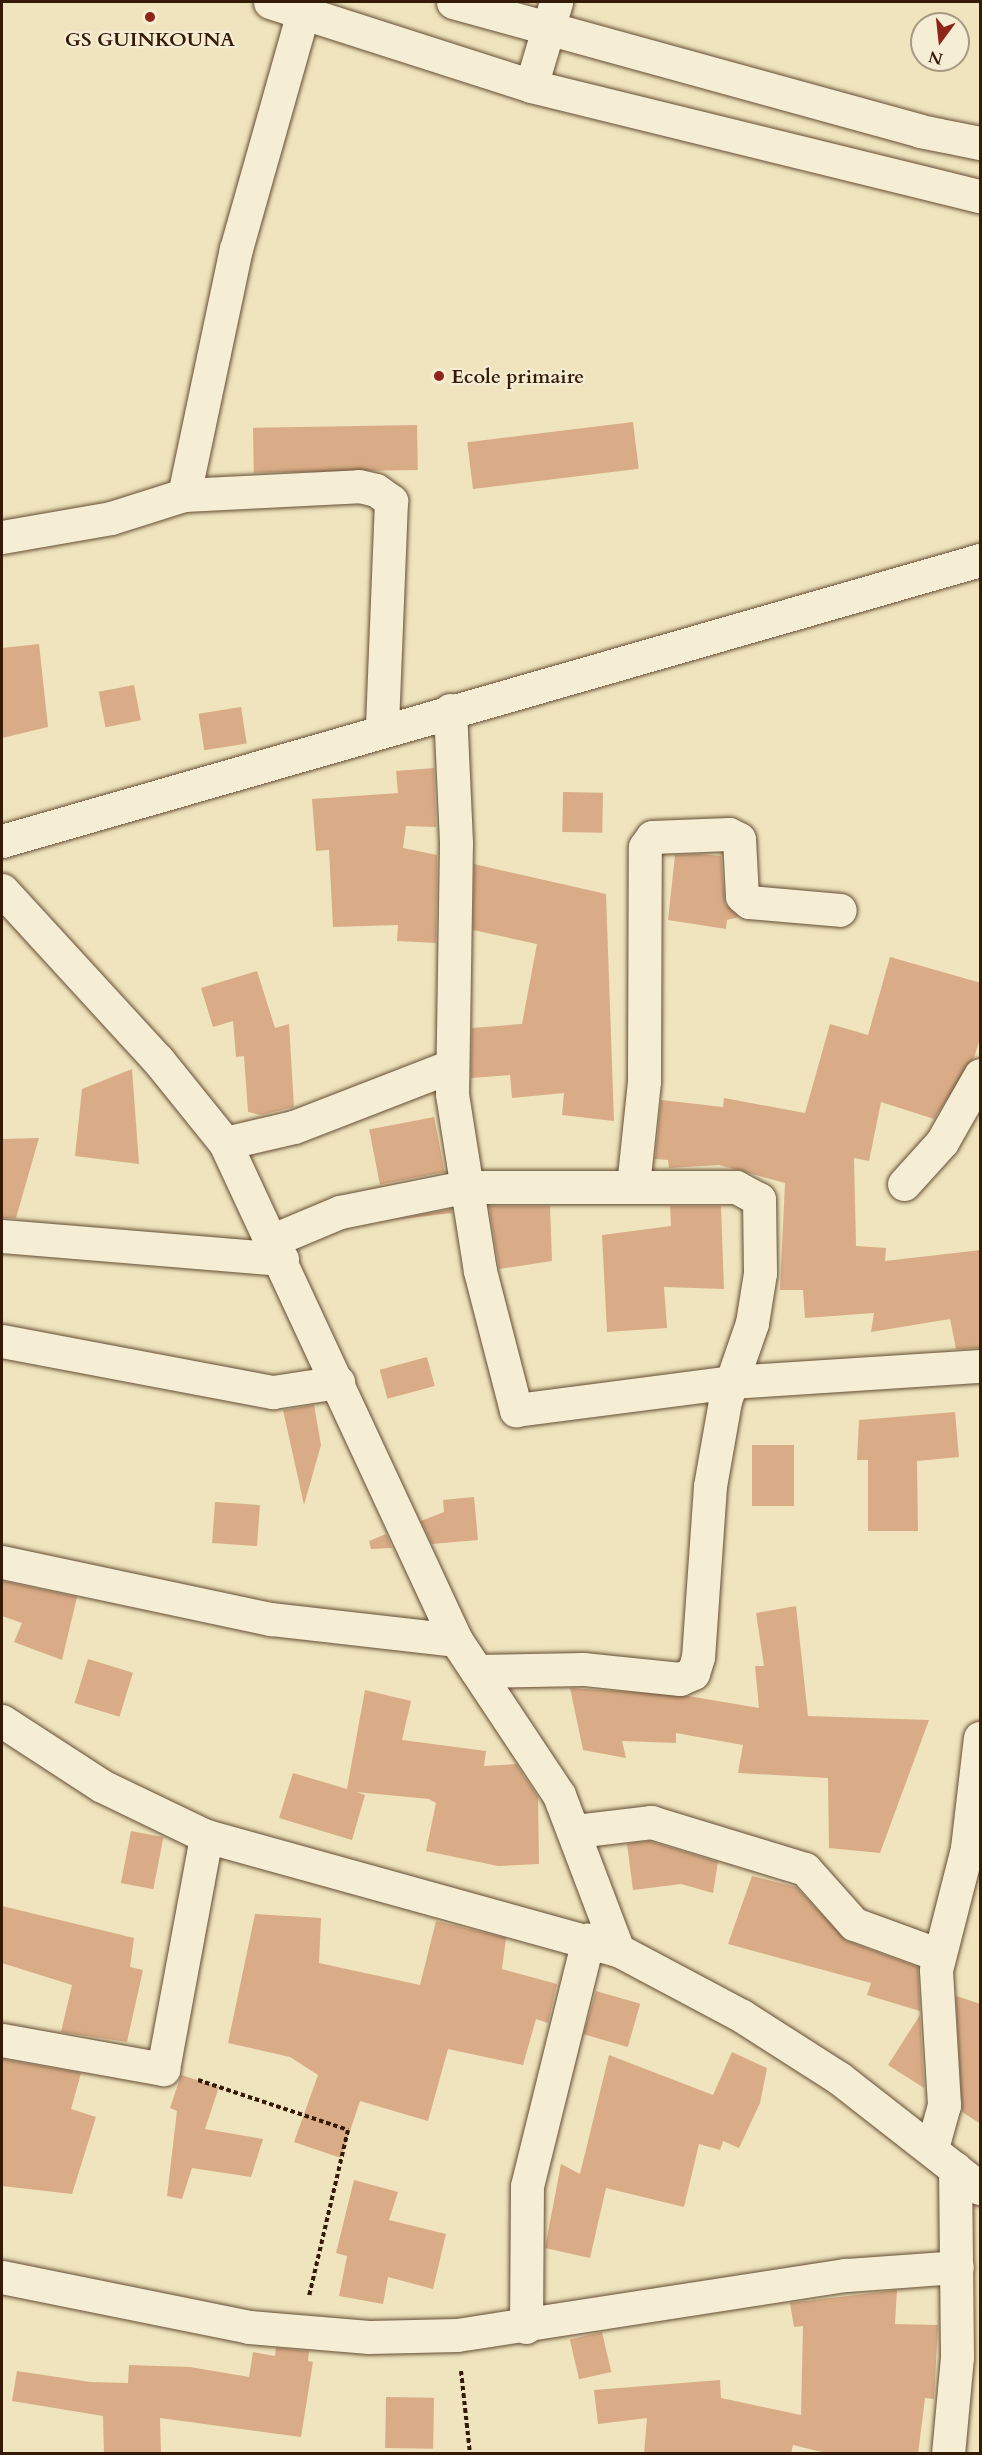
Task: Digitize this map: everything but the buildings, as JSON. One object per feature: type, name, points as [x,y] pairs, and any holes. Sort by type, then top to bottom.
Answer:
[{"type":"street","points":[[270,2],[531,86],[981,196]]},
{"type":"street","points":[[453,2],[552,16],[981,143]]},
{"type":"street","points":[[184,495],[237,249],[303,12]]},
{"type":"street","points":[[531,86],[552,16]]},
{"type":"street","points":[[2,537],[111,518],[184,495],[359,486],[376,490],[391,501],[382,727]]},
{"type":"street","points":[[2,841],[382,727],[450,710],[981,560]]},
{"type":"street","points":[[450,710],[456,843],[451,1066],[464,1187],[516,1410],[731,1382],[981,1366]]},
{"type":"street","points":[[633,1186],[644,1081],[645,847],[652,837],[729,834],[739,839],[742,896],[749,902],[840,910]]},
{"type":"street","points":[[2,890],[158,1060],[225,1143],[277,1250],[456,1640],[535,1755],[576,1832],[618,1950]]},
{"type":"street","points":[[225,1143],[294,1127],[451,1066]]},
{"type":"street","points":[[904,1184],[942,1142],[981,1075]]},
{"type":"street","points":[[2,1236],[277,1250],[340,1212],[464,1187],[736,1187],[759,1199],[760,1273],[752,1323],[731,1382],[710,1486],[698,1657],[693,1673],[680,1679],[583,1669],[477,1671]]},
{"type":"street","points":[[2,1341],[273,1392],[338,1382]]},
{"type":"street","points":[[2,1562],[272,1619],[456,1640]]},
{"type":"street","points":[[2,1721],[102,1786],[206,1836],[588,1939],[618,1950],[742,2016],[839,2078],[981,2188]]},
{"type":"street","points":[[948,2454],[957,2357],[957,2267],[943,2158],[944,2105],[939,1955],[968,1848],[981,1738]]},
{"type":"street","points":[[576,1832],[651,1822],[806,1869],[854,1924],[939,1955]]},
{"type":"street","points":[[2,2040],[163,2069],[206,1836]]},
{"type":"street","points":[[526,2327],[527,2186],[588,1939]]},
{"type":"street","points":[[2,2277],[300,2334],[457,2335],[526,2327],[846,2276],[957,2267]]},
{"type":"path","points":[[163,2069],[348,2130],[300,2334]]},
{"type":"path","points":[[457,2335],[470,2454]]},
{"type":"place","name":"GS GUINKOUNA","points":[[150,17]]},
{"type":"place","name":"Ecole primaire","points":[[439,376]]}]
